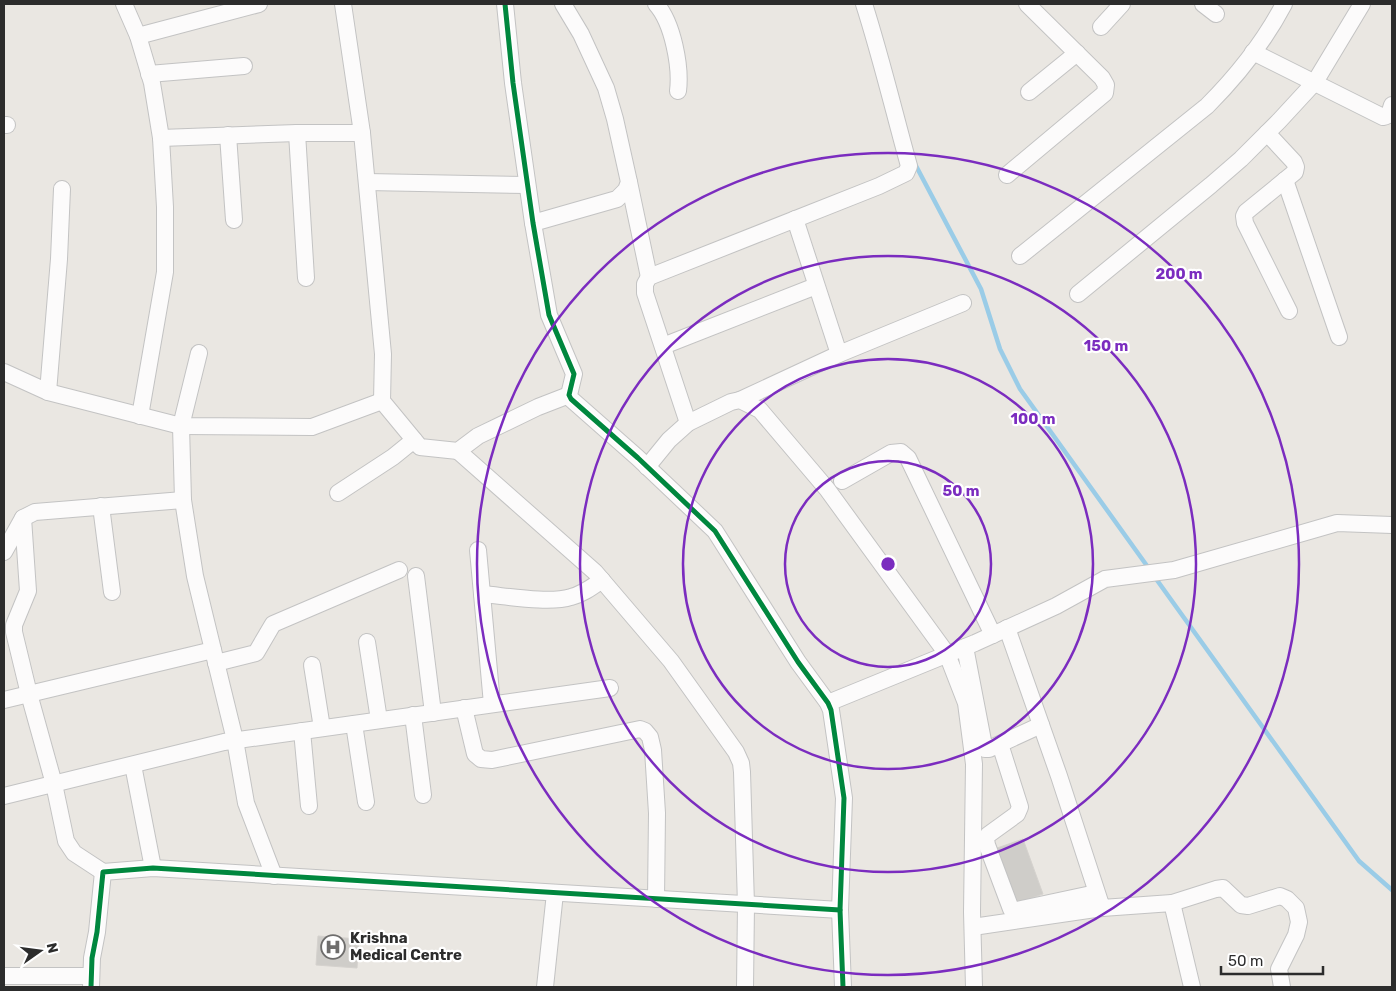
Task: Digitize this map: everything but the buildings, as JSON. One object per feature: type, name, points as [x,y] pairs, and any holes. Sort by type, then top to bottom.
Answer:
[{"type":"street","points":[[124,4],[138,36],[149,74],[161,138],[165,207],[165,272],[140,416]]},
{"type":"street","points":[[138,36],[259,4]]},
{"type":"street","points":[[343,4],[362,133],[367,182],[383,354],[382,401],[420,447],[458,451],[595,572],[672,661],[736,752],[741,763],[742,772],[746,905],[745,987]]},
{"type":"street","points":[[505,4],[513,83],[527,185],[549,315],[574,374],[569,395],[571,399],[715,531],[798,662],[831,710],[844,798],[840,910],[843,987]]},
{"type":"street","points":[[563,4],[581,34],[606,88],[615,119],[649,277]]},
{"type":"street","points":[[656,4],[665,15],[679,65],[678,91]]},
{"type":"street","points":[[688,423],[645,293],[645,284],[649,277],[879,186],[906,173],[908,170],[909,166],[879,52],[864,4]]},
{"type":"street","points":[[1007,176],[1104,93],[1106,85],[1102,78],[1027,4]]},
{"type":"street","points":[[1101,27],[1122,4]]},
{"type":"street","points":[[1203,4],[1216,14]]},
{"type":"street","points":[[1020,256],[1192,119],[1226,87],[1265,37],[1284,4]]},
{"type":"street","points":[[1078,294],[1211,185],[1267,133],[1315,82],[1362,4]]},
{"type":"street","points":[[1253,52],[1383,117],[1390,114],[1392,105]]},
{"type":"street","points":[[1029,92],[1077,53]]},
{"type":"street","points":[[149,74],[244,66]]},
{"type":"street","points":[[161,138],[297,133],[362,133]]},
{"type":"street","points":[[297,133],[306,278]]},
{"type":"street","points":[[1267,133],[1294,162],[1296,172],[1246,212],[1244,216],[1245,223],[1290,311]]},
{"type":"street","points":[[228,136],[234,220]]},
{"type":"street","points":[[1285,180],[1339,337]]},
{"type":"street","points":[[367,182],[527,185]]},
{"type":"street","points":[[533,223],[617,199],[626,190],[629,182]]},
{"type":"street","points":[[48,392],[59,259],[62,189]]},
{"type":"street","points":[[795,219],[838,354]]},
{"type":"street","points":[[662,346],[816,286]]},
{"type":"street","points":[[647,467],[669,440],[688,423],[838,354],[963,303]]},
{"type":"street","points":[[199,352],[181,426],[183,500],[195,576],[236,740],[246,804],[274,876]]},
{"type":"street","points":[[4,372],[48,392],[181,426],[312,427],[382,401]]},
{"type":"street","points":[[458,451],[478,436],[538,407],[569,395]]},
{"type":"street","points":[[740,400],[760,410],[828,490],[947,654],[966,703],[974,764],[974,987]]},
{"type":"street","points":[[338,493],[393,457],[414,440]]},
{"type":"street","points":[[842,481],[891,453],[901,452],[908,458],[1000,631],[1041,724],[1099,900]]},
{"type":"street","points":[[4,552],[23,518],[34,512],[183,500]]},
{"type":"street","points":[[101,506],[112,592]]},
{"type":"street","points":[[23,518],[28,590],[14,625],[14,632],[54,784],[66,840],[74,853],[103,872],[153,868],[840,910]]},
{"type":"street","points":[[828,703],[965,647],[1056,606],[1105,579],[1174,570],[1336,523],[1392,525]]},
{"type":"street","points":[[478,550],[492,704]]},
{"type":"street","points":[[4,700],[215,657],[256,653],[271,628],[278,622],[399,570]]},
{"type":"street","points":[[416,576],[433,713]]},
{"type":"street","points":[[482,594],[550,600],[570,597],[587,591],[602,580]]},
{"type":"street","points":[[367,642],[379,720]]},
{"type":"street","points":[[965,647],[985,749],[989,750],[1041,724]]},
{"type":"street","points":[[312,665],[322,728]]},
{"type":"street","points":[[4,796],[224,742],[610,688]]},
{"type":"street","points":[[464,708],[475,754],[481,759],[492,760],[640,729],[645,731],[650,737],[654,750],[657,813],[656,899]]},
{"type":"street","points":[[413,715],[423,795]]},
{"type":"street","points":[[354,724],[366,802]]},
{"type":"street","points":[[302,731],[309,806]]},
{"type":"street","points":[[1000,744],[1020,807],[1017,814],[988,835],[986,839],[1011,909],[1018,910],[1099,900],[1172,902],[1223,888],[1241,905],[1248,906],[1280,896],[1287,899],[1296,908],[1298,922],[1296,935],[1279,969],[1282,987]]},
{"type":"street","points":[[132,765],[153,868]]},
{"type":"street","points":[[4,976],[91,982],[103,872]]},
{"type":"street","points":[[545,987],[555,893]]},
{"type":"street","points":[[973,927],[1099,900]]},
{"type":"street","points":[[1172,902],[1192,987]]},
{"type":"waterway","points":[[915,164],[981,289],[1000,349],[1020,389],[1150,570]]},
{"type":"waterway","points":[[1154,576],[1359,861],[1392,890]]},
{"type":"cycle path","points":[[505,4],[513,83],[533,223],[549,315],[574,374],[569,395],[571,399],[638,458],[715,531],[798,662],[831,710],[844,798],[840,910],[843,987]]},
{"type":"cycle path","points":[[91,987],[92,958],[97,932],[103,872],[153,868],[840,910]]},
{"type":"place","name":"Krishna Medical Centre","points":[[333,947]]}]
